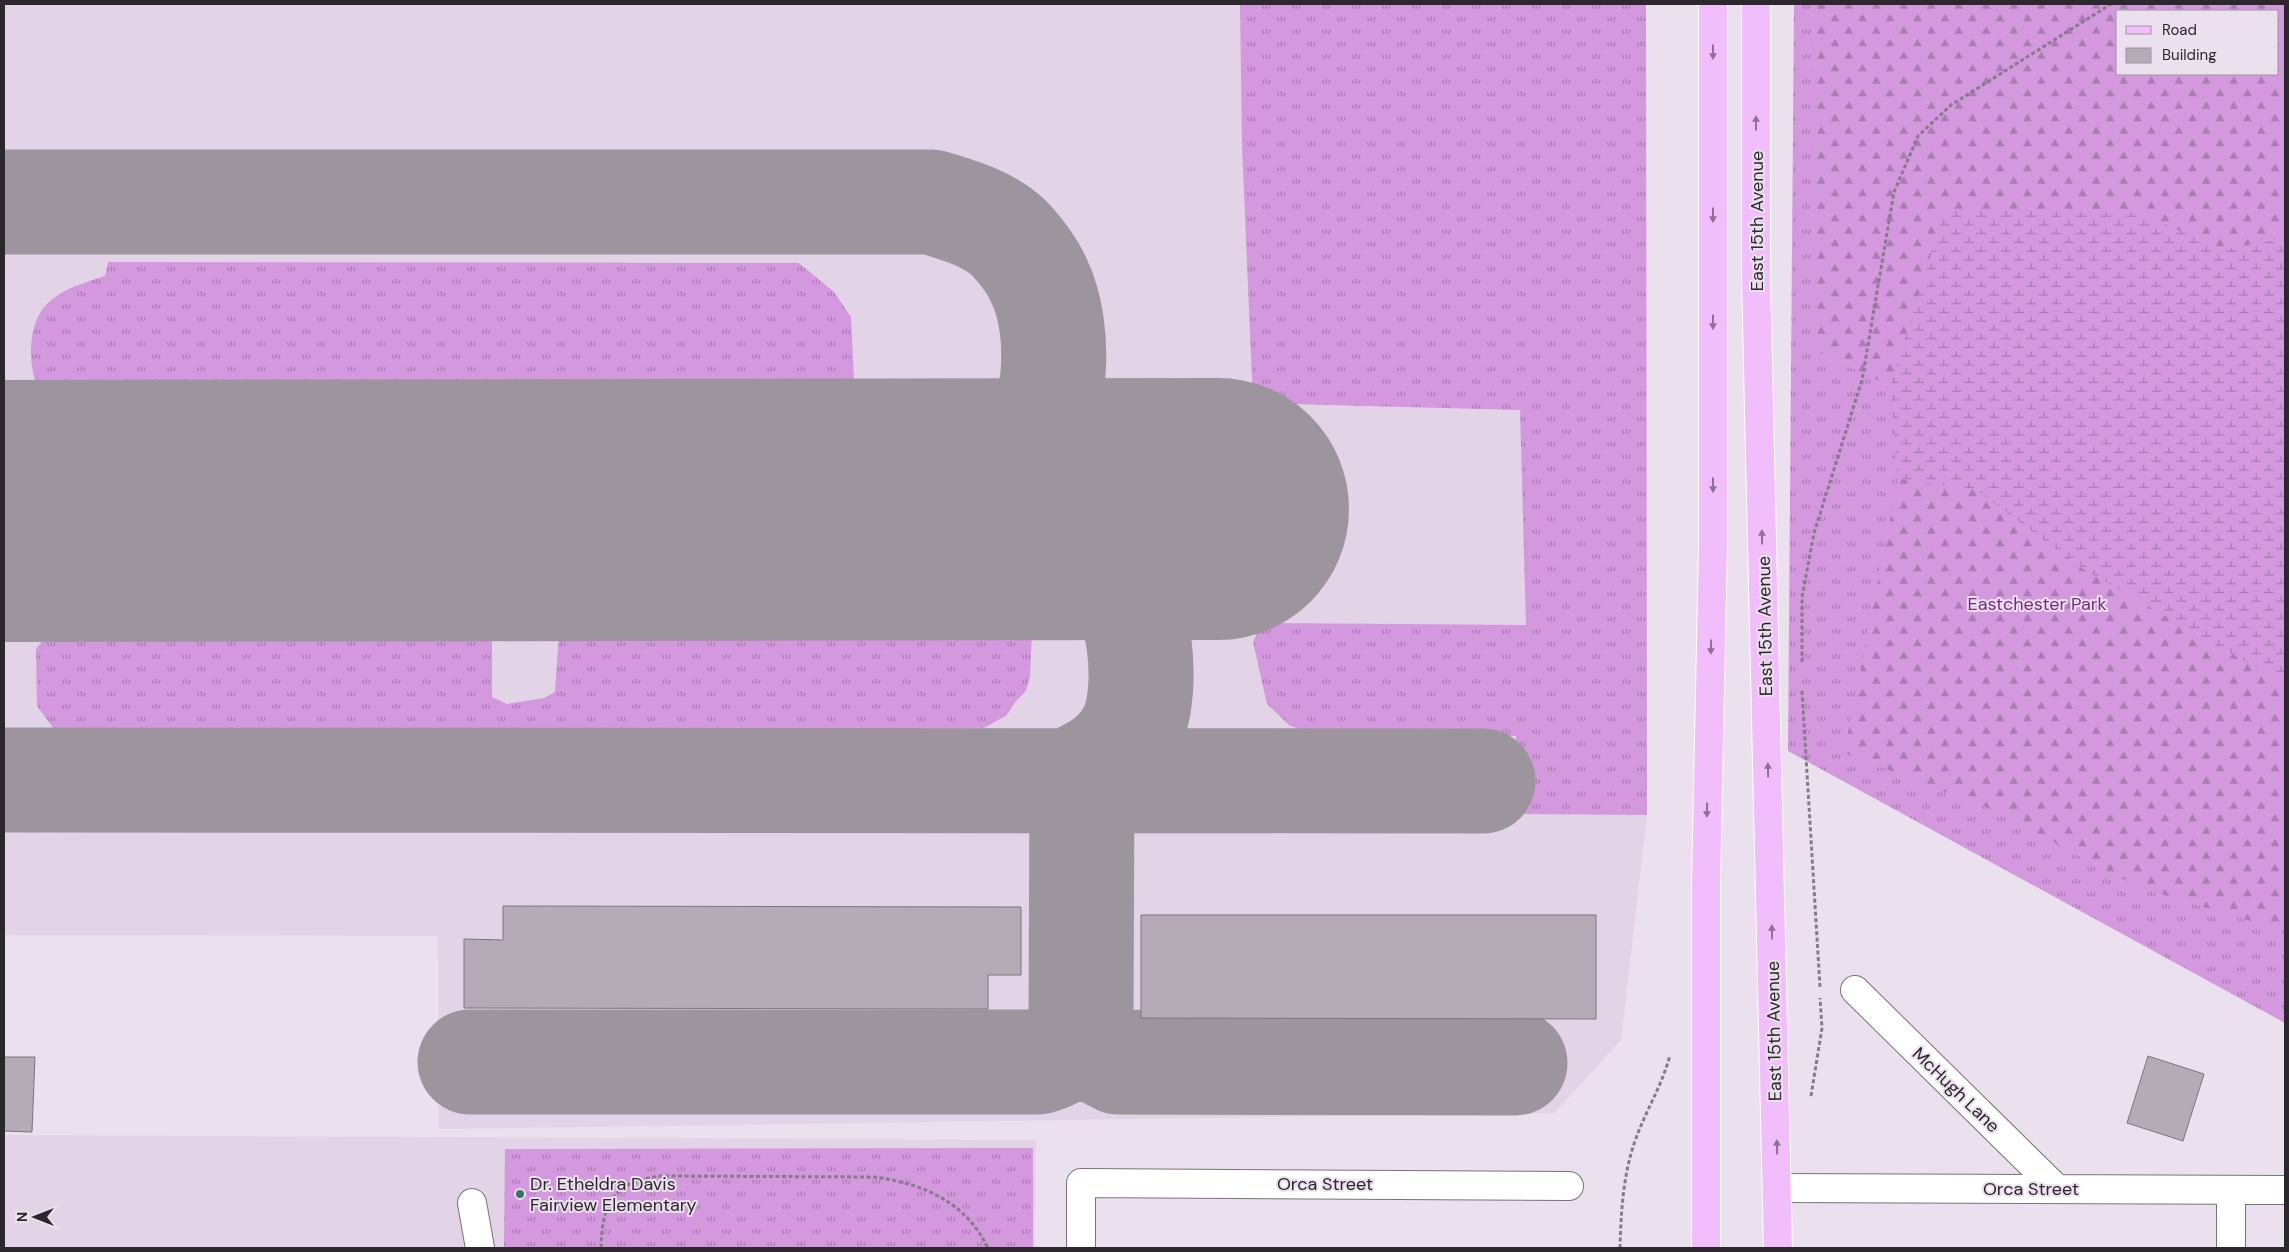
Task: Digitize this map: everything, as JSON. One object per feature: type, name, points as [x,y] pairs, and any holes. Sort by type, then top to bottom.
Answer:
[{"type":"main road","points":[[1706,1248],[1706,885],[1713,545],[1713,4]]},
{"type":"main road","name":"East 15th Avenue","points":[[1756,4],[1756,276],[1778,1248]]},
{"type":"street","name":"McHugh Lane","points":[[1855,990],[2057,1189]]},
{"type":"street","name":"Orca Street","points":[[1081,1248],[1080,1183],[1569,1186]]},
{"type":"street","name":"Orca Street","points":[[1778,1188],[2285,1190]]},
{"type":"street","points":[[2230,1248],[2231,1190]]},
{"type":"street","points":[[472,1203],[480,1248]]},
{"type":"path","points":[[1802,672],[1802,597],[1814,532],[1862,380],[1894,192],[1918,136],[1951,105],[2111,4]]},
{"type":"path","points":[[1802,681],[1822,1028],[1810,1102]]},
{"type":"path","points":[[1620,1248],[1624,1184],[1635,1141],[1665,1073],[1671,1049]]},
{"type":"path","points":[[601,1248],[603,1220],[611,1200],[624,1187],[641,1178],[681,1176],[874,1177],[903,1181],[929,1190],[952,1204],[969,1220],[984,1239],[988,1248]]},
{"type":"shaded area","points":[[4,4],[1646,4],[1647,815],[1621,1040],[1554,1113],[439,1129],[438,936],[4,935]]},
{"type":"shaded area","name":"Dr. Etheldra Davis Fairview Elementary","points":[[4,1135],[1036,1140],[1035,1248],[4,1248]]},
{"type":"green space","points":[[1240,4],[1646,4],[1647,815],[1517,814],[1516,736],[1328,737],[1290,726],[1267,704],[1253,642],[1262,623],[1526,625],[1520,410],[1253,403],[1242,146]]},
{"type":"green space","name":"Eastchester Park","points":[[1794,4],[2285,4],[2285,1023],[1788,751]]},
{"type":"green space","points":[[1811,4],[2285,4],[2285,238],[2222,250],[2140,213],[1946,209],[1890,386],[1812,349]]},
{"type":"green space","points":[[1945,209],[2140,213],[2222,250],[2285,238],[2285,684],[2083,569],[1975,489],[1898,479],[1890,386]]},
{"type":"green space","points":[[108,262],[799,263],[834,292],[851,317],[854,380],[841,400],[819,420],[779,426],[87,432],[57,411],[42,395],[37,386],[31,362],[32,336],[40,313],[53,298],[67,290],[105,276]]},
{"type":"green space","points":[[1898,479],[1975,489],[2083,569],[2285,682],[2285,922],[2271,927],[2138,887],[1993,810],[1844,753]]},
{"type":"green space","points":[[482,597],[492,607],[492,697],[507,704],[544,698],[555,692],[561,603],[1007,604],[1027,612],[1032,632],[1030,677],[1026,691],[1016,701],[1006,716],[984,728],[639,731],[54,729],[37,706],[36,649],[56,625],[70,613],[98,598]]},
{"type":"green space","points":[[1033,1148],[1033,1248],[504,1248],[505,1149]]},
{"type":"building","points":[[503,906],[1021,907],[1021,975],[988,975],[988,1009],[464,1008],[464,939],[503,940]]},
{"type":"building","points":[[1141,915],[1596,915],[1596,1019],[1141,1018]]},
{"type":"building","points":[[2148,1056],[2204,1074],[2183,1141],[2127,1123]]},
{"type":"building","points":[[4,1057],[35,1057],[32,1132],[4,1131]]},
{"type":"taxiway","points":[[4,202],[932,202],[983,220],[1010,239],[1023,254],[1037,277],[1047,301],[1054,345],[1051,392],[1038,433],[1027,450],[999,477],[944,510]]},
{"type":"taxiway","points":[[4,458],[21,473],[53,492],[103,506],[144,511]]},
{"type":"taxiway","points":[[1016,510],[1063,525],[1081,534],[1091,542],[1112,568],[1128,598],[1137,631],[1140,647],[1141,682],[1138,710],[1131,731],[1109,758],[1068,781]]},
{"type":"taxiway","points":[[4,564],[18,550],[34,539],[51,531],[68,525],[144,511]]},
{"type":"taxiway","points":[[4,780],[1483,781]]},
{"type":"taxiway","points":[[470,1062],[1038,1062],[1054,1056],[1070,1043],[1081,1022],[1082,781]]},
{"type":"taxiway","points":[[1081,1022],[1095,1047],[1119,1062],[1515,1063]]},
{"type":"runway","points":[[4,511],[1218,509]]},
{"type":"place","name":"Dr. Etheldra Davis Fairview Elementary","points":[[520,1194]]}]
